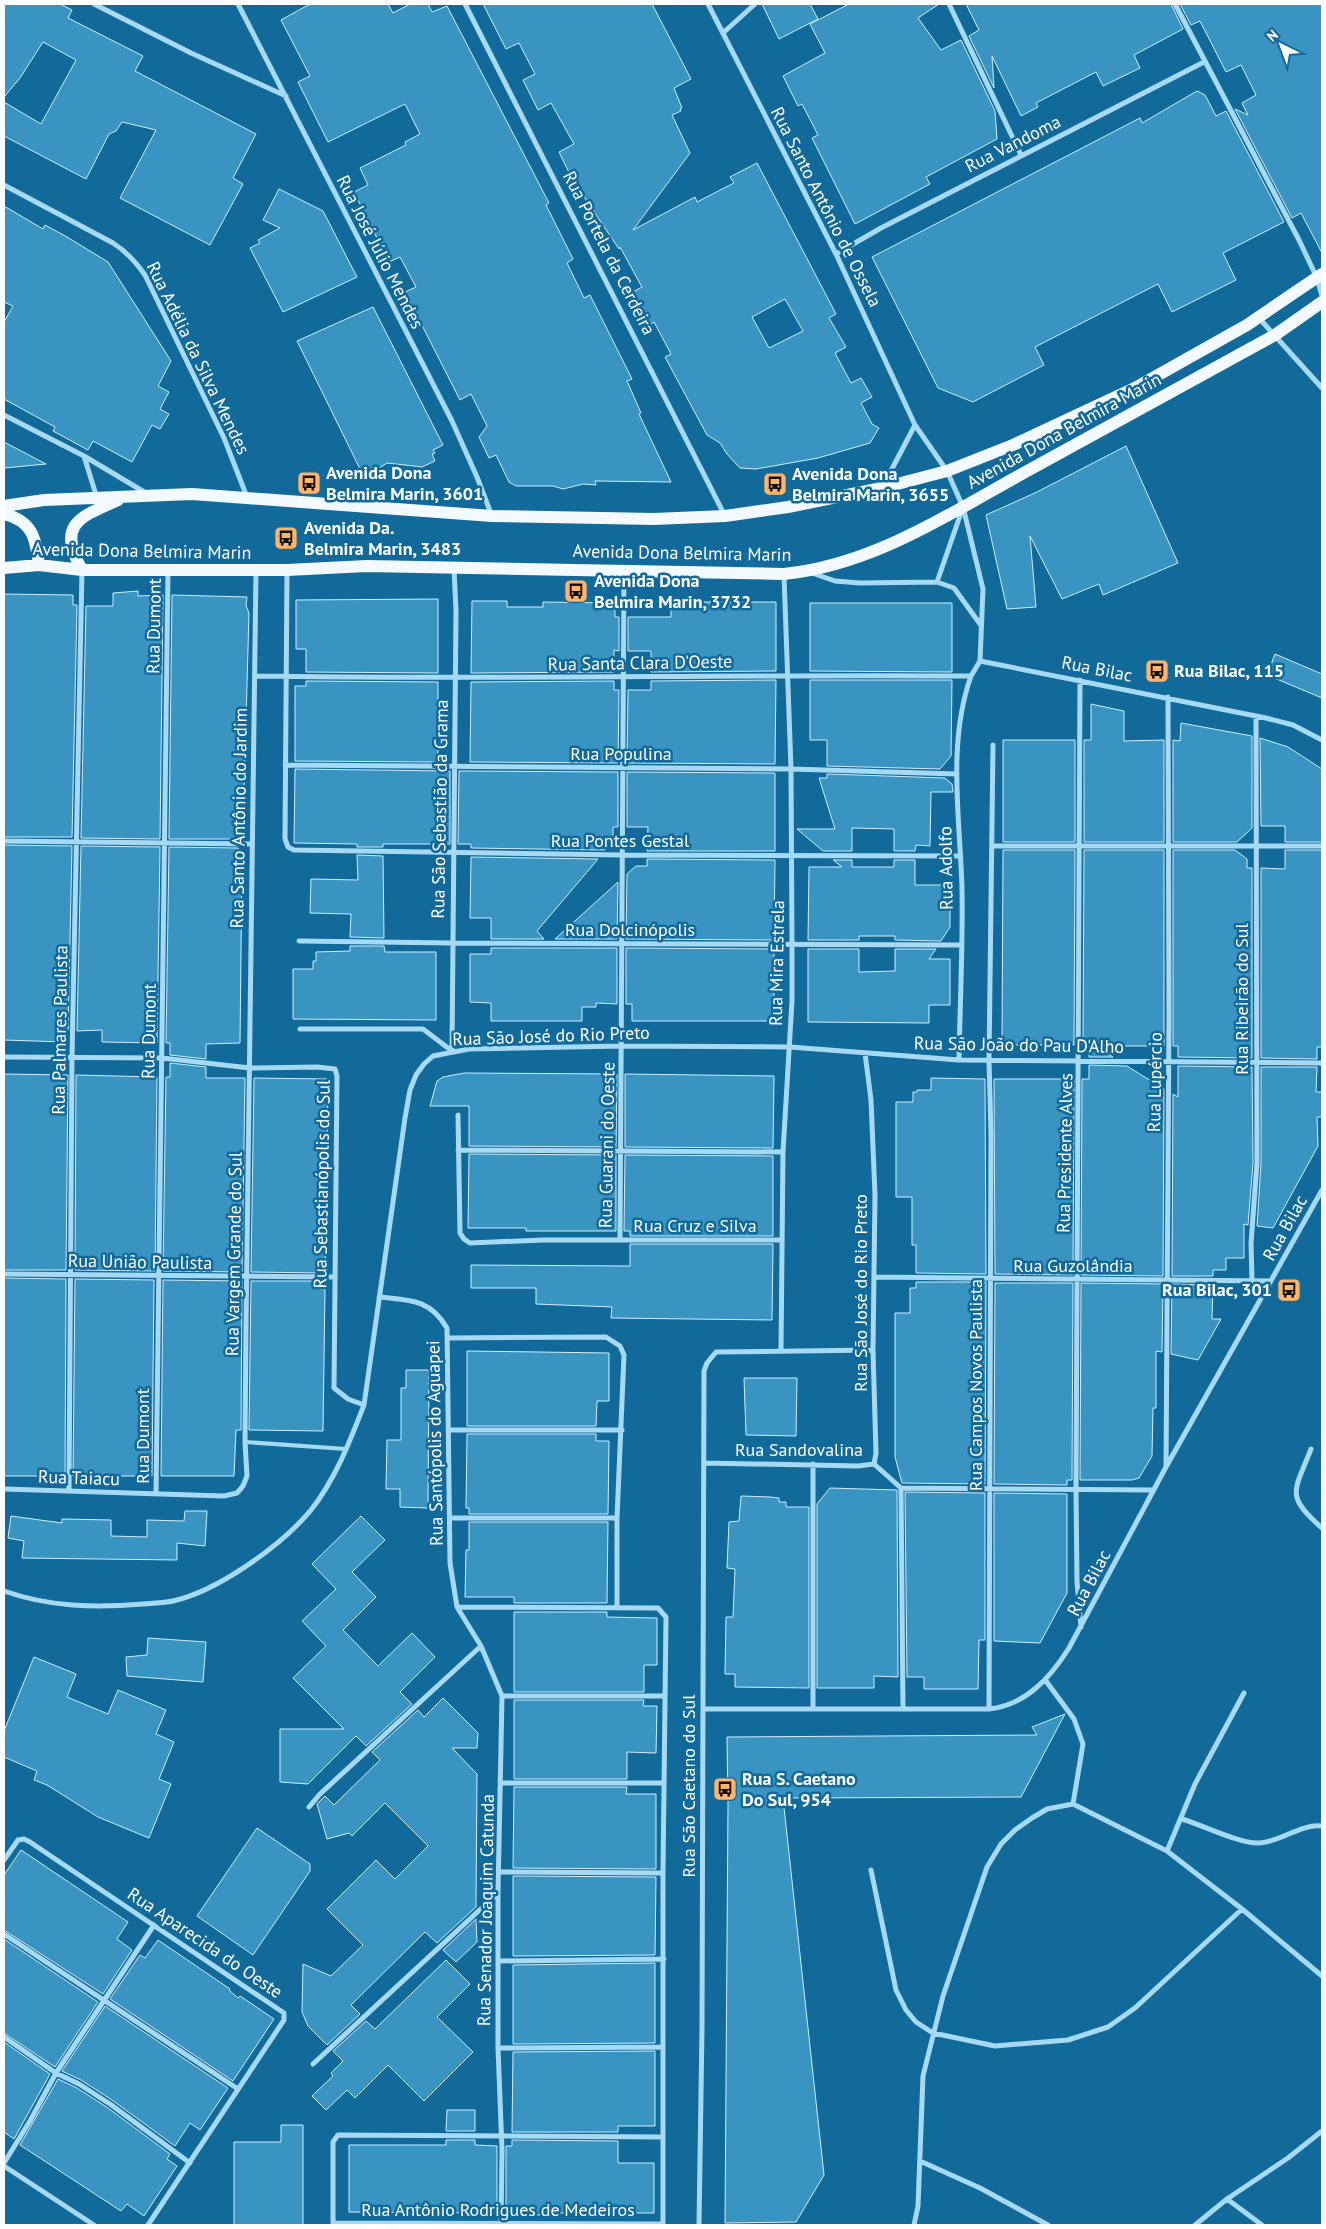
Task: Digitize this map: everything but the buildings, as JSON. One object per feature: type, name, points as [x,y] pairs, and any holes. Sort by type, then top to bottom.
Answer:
[{"type":"main road","name":"Avenida Dona Belmira Marin","points":[[4,506],[44,500],[192,494],[492,516],[654,519],[725,516],[788,507],[882,488],[947,471],[1013,445],[1135,388],[1258,318],[1320,276]]},
{"type":"main road","name":"Avenida Dona Belmira Marin","points":[[4,568],[39,565],[82,570],[168,568],[287,570],[367,566],[784,574],[808,572],[882,548],[963,507],[1275,335],[1322,302]]},
{"type":"main road","points":[[82,570],[74,556],[70,540],[73,528],[81,519],[92,512],[125,497]]},
{"type":"main road","points":[[4,514],[13,516],[33,533],[39,565]]},
{"type":"street","points":[[94,4],[191,53],[286,96]]},
{"type":"street","name":"Rua José Júlio Mendes","points":[[238,4],[372,269],[452,421],[492,516]]},
{"type":"street","name":"Rua Portela da Cerdeira","points":[[465,4],[725,516]]},
{"type":"street","name":"Rua Santo Antônio de Ossela","points":[[708,4],[836,254],[915,425],[947,471]]},
{"type":"street","points":[[723,33],[755,4]]},
{"type":"street","points":[[949,4],[1021,155]]},
{"type":"street","points":[[1175,4],[1204,62],[1320,276],[1322,296]]},
{"type":"street","name":"Rua Vandoma","points":[[836,254],[1021,155],[1204,62]]},
{"type":"street","name":"Rua Adélia da Silva Mendes","points":[[4,185],[113,243],[125,250],[135,261],[145,275],[224,438],[247,497]]},
{"type":"street","points":[[1258,318],[1322,388]]},
{"type":"street","points":[[4,415],[84,456],[150,496]]},
{"type":"street","points":[[882,488],[915,425]]},
{"type":"street","points":[[84,456],[97,498]]},
{"type":"street","points":[[947,471],[963,507],[983,589],[980,624],[980,661],[971,676]]},
{"type":"street","points":[[937,582],[963,507]]},
{"type":"street","name":"Rua Dumont","points":[[156,1494],[168,568]]},
{"type":"street","name":"Rua São Sebastião da Grama","points":[[452,1051],[454,568]]},
{"type":"street","name":"Rua Palmares Paulista","points":[[69,1491],[72,1057],[82,570]]},
{"type":"street","name":"Rua Santo Antônio do Jardim","points":[[250,1068],[256,570]]},
{"type":"street","points":[[285,765],[287,570]]},
{"type":"street","name":"Rua Guarani do Oeste","points":[[620,1239],[624,570]]},
{"type":"street","points":[[808,572],[835,581],[860,583],[937,582],[954,588],[980,624]]},
{"type":"street","name":"Rua Mira Estrela","points":[[781,1351],[783,1152],[790,1047],[792,945],[791,769],[784,574]]},
{"type":"street","name":"Rua Bilac","points":[[980,661],[1168,697],[1256,717],[1293,726],[1322,740]]},
{"type":"street","name":"Rua Santa Clara D'Oeste","points":[[255,676],[624,678],[788,675],[971,676]]},
{"type":"street","name":"Rua Adolfo","points":[[959,1060],[961,856],[957,774],[960,715],[971,676]]},
{"type":"street","name":"Rua Presidente Alves","points":[[1080,680],[1076,1489],[1077,1582],[1081,1627]]},
{"type":"street","name":"Rua Lupércio","points":[[1166,1467],[1168,697]]},
{"type":"street","name":"Rua Ribeirão do Sul","points":[[1252,1281],[1251,1243],[1257,1164],[1256,717]]},
{"type":"street","points":[[989,1061],[993,745]]},
{"type":"street","name":"Rua Populina","points":[[285,765],[791,769],[957,774]]},
{"type":"street","name":"Rua Pontes Gestal","points":[[285,765],[285,839],[288,847],[294,850],[622,855],[961,856]]},
{"type":"street","points":[[4,841],[252,844]]},
{"type":"street","points":[[992,846],[1322,846]]},
{"type":"street","name":"Rua Dolcinópolis","points":[[300,941],[453,944],[961,945]]},
{"type":"street","points":[[300,1029],[423,1029],[452,1051]]},
{"type":"street","name":"Rua São José do Rio Preto","points":[[4,1592],[19,1597],[75,1607],[108,1607],[173,1601],[214,1585],[252,1563],[290,1531],[310,1510],[323,1493],[346,1449],[364,1404],[410,1090],[416,1075],[428,1060],[433,1056],[452,1051],[477,1048],[622,1046],[790,1047],[865,1053],[871,1100],[875,1195],[874,1350],[876,1453],[874,1464]]},
{"type":"street","name":"Rua São João do Pau D'Alho","points":[[865,1053],[989,1061],[1322,1063]]},
{"type":"street","name":"Rua Sebastianópolis do Sul","points":[[4,1057],[162,1058],[250,1068],[330,1067],[337,1071],[334,1388],[348,1399],[364,1404]]},
{"type":"street","name":"Rua Campos Novos Paulista","points":[[989,1061],[991,1134],[989,1709]]},
{"type":"street","name":"Rua Vargem Grande do Sul","points":[[246,1442],[250,1068]]},
{"type":"street","name":"Rua Cruz e Silva","points":[[458,1115],[460,1234],[464,1240],[470,1243],[620,1239],[782,1240]]},
{"type":"street","points":[[458,1150],[783,1152]]},
{"type":"street","name":"Rua Bilac","points":[[704,1709],[989,1709],[1006,1707],[1046,1681],[1054,1672],[1081,1627],[1166,1467],[1322,1190]]},
{"type":"street","name":"Rua União Paulista","points":[[4,1274],[335,1277]]},
{"type":"street","name":"Rua Guzolândia","points":[[874,1278],[1271,1281]]},
{"type":"street","name":"Rua Santópolis do Aguapei","points":[[379,1297],[416,1301],[431,1308],[441,1317],[447,1328],[449,1338],[450,1563],[456,1607]]},
{"type":"street","points":[[449,1338],[606,1337],[620,1346],[624,1355],[617,1518],[617,1608],[456,1607]]},
{"type":"street","points":[[781,1351],[874,1350]]},
{"type":"street","name":"Rua São Caetano do Sul","points":[[700,2225],[704,1709],[704,1371],[707,1362],[716,1352],[781,1351]]},
{"type":"street","points":[[449,1430],[622,1430]]},
{"type":"street","name":"Rua Taiacu","points":[[4,1489],[224,1496],[236,1493],[243,1486],[247,1476],[246,1442]]},
{"type":"street","points":[[1311,1449],[1295,1493],[1298,1503],[1306,1514],[1322,1528]]},
{"type":"street","name":"Rua Sandovalina","points":[[705,1463],[858,1466],[874,1464],[901,1488]]},
{"type":"street","points":[[813,1464],[813,1709]]},
{"type":"street","points":[[903,1709],[901,1488],[1154,1490]]},
{"type":"street","points":[[450,1518],[617,1518]]},
{"type":"street","name":"Rua Senador Joaquim Catunda","points":[[456,1607],[481,1646],[502,1696],[501,1783],[498,1825],[498,2048],[501,2135],[501,2224]]},
{"type":"street","name":"Rua São Caetano do Sul","points":[[617,1608],[658,1608],[666,1617],[663,1873],[663,2224]]},
{"type":"street","points":[[309,1807],[320,1794],[481,1646]]},
{"type":"street","points":[[1046,1681],[1074,1719],[1082,1744],[1074,1804]]},
{"type":"street","points":[[1168,1851],[1195,1784],[1244,1693]]},
{"type":"street","points":[[502,1696],[664,1696]]},
{"type":"street","points":[[501,1783],[664,1783]]},
{"type":"street","points":[[914,2225],[918,2206],[923,2076],[943,1996],[987,1867],[1001,1844],[1015,1830],[1047,1809],[1074,1804],[1168,1851],[1242,1909],[1322,1976]]},
{"type":"street","points":[[1182,1819],[1246,1843],[1260,1844],[1293,1831],[1322,1826]]},
{"type":"street","name":"Rua Aparecida do Oeste","points":[[4,1860],[18,1840],[24,1839],[284,2014],[284,2020],[148,2225]]},
{"type":"street","points":[[871,1870],[896,1990],[906,2010],[916,2022],[933,2033],[995,2046],[1068,2040],[1108,2027],[1135,2008],[1242,1909]]},
{"type":"street","points":[[499,1872],[663,1873]]},
{"type":"street","points":[[313,2064],[498,1894]]},
{"type":"street","points":[[94,2225],[4,2165],[56,2073],[154,1925]]},
{"type":"street","points":[[4,1934],[105,1999],[238,2089]]},
{"type":"street","points":[[499,1961],[664,1959]]},
{"type":"street","points":[[4,2038],[56,2073],[79,2084],[110,2104],[190,2163]]},
{"type":"street","points":[[498,2048],[663,2047]]},
{"type":"street","points":[[1195,2225],[1227,2199],[1288,2158],[1322,2131]]},
{"type":"street","points":[[333,2224],[333,2142],[338,2135],[662,2137]]},
{"type":"street","points":[[920,2161],[980,2188],[1048,2225]]},
{"type":"street","points":[[1227,2199],[1262,2225]]},
{"type":"street","name":"Rua Antônio Rodrigues de Medeiros","points":[[333,2224],[663,2224]]},
{"type":"lane","points":[[246,1442],[346,1449]]},
{"type":"place","name":"Avenida Dona Belmira Marin, 3601","points":[[309,483]]},
{"type":"place","name":"Avenida Dona Belmira Marin, 3655","points":[[775,484]]},
{"type":"place","name":"Avenida Da. Belmira Marin, 3483","points":[[286,538]]},
{"type":"place","name":"Avenida Dona Belmira Marin, 3732","points":[[576,591]]},
{"type":"place","name":"Rua Bilac, 115","points":[[1157,671]]},
{"type":"place","name":"Rua Bilac, 301","points":[[1289,1290]]},
{"type":"place","name":"Rua S. Caetano Do Sul, 954","points":[[725,1789]]}]
